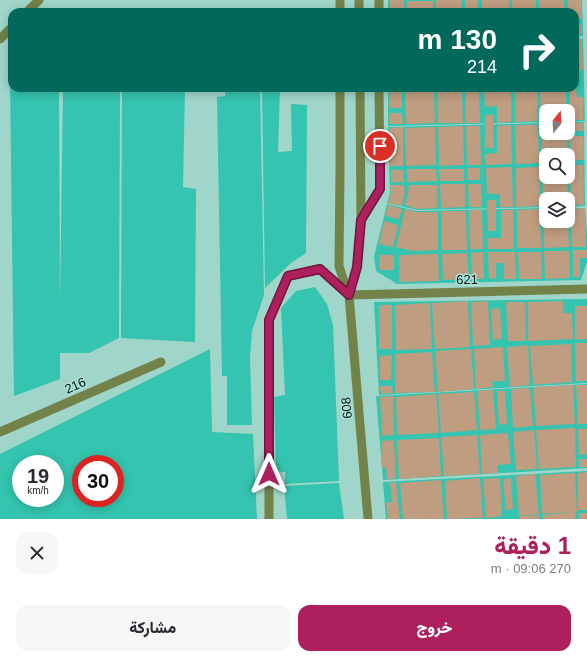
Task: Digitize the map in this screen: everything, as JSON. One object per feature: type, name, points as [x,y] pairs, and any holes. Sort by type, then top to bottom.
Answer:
[{"type":"street","points":[[31,8],[39,0]]},
{"type":"street","points":[[0,39],[8,31]]},
{"type":"street","name":"608","points":[[340,92],[339,266],[349,295],[368,519]]},
{"type":"street","name":"608","points":[[349,295],[357,267],[361,220],[360,92]]},
{"type":"street","points":[[361,220],[380,189],[380,92]]},
{"type":"street","points":[[269,519],[269,320],[288,276],[320,269],[349,295]]},
{"type":"street","name":"621","points":[[349,295],[587,289]]},
{"type":"street","name":"216","points":[[0,432],[161,362]]},
{"type":"green space","points":[[388,0],[582,0],[583,36],[579,36],[579,8],[388,8]]},
{"type":"green space","points":[[579,39],[583,39],[585,121],[575,122],[575,104],[539,104],[539,122],[388,126],[388,92],[579,92]]},
{"type":"green space","points":[[10,92],[59,92],[60,305],[63,92],[120,92],[119,338],[89,353],[60,353],[60,379],[14,396]]},
{"type":"green space","points":[[122,92],[185,92],[183,187],[196,189],[195,342],[121,338]]},
{"type":"green space","points":[[226,92],[260,92],[264,295],[252,331],[250,358],[252,425],[227,425],[227,376],[222,376],[217,97],[225,96]]},
{"type":"green space","points":[[262,92],[280,92],[278,152],[292,151],[291,104],[307,105],[306,253],[291,263],[265,288]]},
{"type":"green space","points":[[575,122],[584,122],[585,206],[575,207],[575,192],[539,192],[539,207],[417,210],[387,203],[390,194],[388,127],[539,123],[539,140],[575,140]]},
{"type":"green space","points":[[387,204],[417,211],[539,208],[539,228],[575,228],[575,208],[585,208],[587,262],[581,280],[397,284],[376,271],[374,257]]},
{"type":"green space","points":[[315,287],[327,304],[333,325],[339,481],[285,484],[285,472],[276,471],[274,397],[285,395],[281,308],[296,291]]},
{"type":"green space","points":[[587,299],[587,383],[379,395],[374,302]]},
{"type":"green space","points":[[210,349],[212,432],[253,434],[257,519],[0,519],[0,454]]},
{"type":"green space","points":[[587,384],[587,468],[383,480],[376,396]]},
{"type":"green space","points":[[587,471],[587,519],[386,519],[383,482]]},
{"type":"green space","points":[[339,483],[344,519],[287,519],[284,486]]},
{"type":"building","points":[[390,0],[404,0],[404,8],[390,8]]},
{"type":"building","points":[[436,0],[461,0],[462,8],[436,8]]},
{"type":"building","points":[[465,0],[477,0],[478,8],[465,8]]},
{"type":"building","points":[[482,0],[509,0],[509,8],[482,8]]},
{"type":"building","points":[[512,0],[536,0],[536,8],[512,8]]},
{"type":"building","points":[[539,0],[564,0],[565,8],[539,8]]},
{"type":"building","points":[[568,0],[581,0],[582,19],[579,19],[579,8],[568,8]]},
{"type":"building","points":[[407,1],[433,1],[433,8],[406,8]]},
{"type":"building","points":[[579,25],[582,25],[582,35],[579,35]]},
{"type":"building","points":[[579,39],[582,39],[583,70],[579,70]]},
{"type":"building","points":[[389,92],[402,92],[402,108],[389,108]]},
{"type":"building","points":[[405,92],[434,92],[435,123],[406,124]]},
{"type":"building","points":[[437,92],[462,92],[463,123],[438,123]]},
{"type":"building","points":[[465,92],[479,92],[480,123],[466,123]]},
{"type":"building","points":[[484,92],[511,92],[511,122],[497,123],[497,106],[485,107]]},
{"type":"building","points":[[515,92],[537,92],[538,121],[515,122]]},
{"type":"building","points":[[540,92],[566,92],[566,104],[540,104]]},
{"type":"building","points":[[569,92],[576,92],[577,97],[583,97],[583,120],[575,120],[575,104],[570,104]]},
{"type":"building","points":[[389,113],[402,113],[403,124],[389,124]]},
{"type":"building","points":[[485,115],[493,115],[494,148],[485,148]]},
{"type":"building","points":[[575,123],[583,123],[583,131],[575,131]]},
{"type":"building","points":[[511,125],[512,164],[486,165],[485,154],[497,153],[497,126]]},
{"type":"building","points":[[515,125],[538,125],[539,163],[516,164]]},
{"type":"building","points":[[463,126],[464,165],[439,166],[438,127]]},
{"type":"building","points":[[466,126],[480,126],[481,165],[467,165]]},
{"type":"building","points":[[403,127],[403,166],[390,166],[389,128]]},
{"type":"building","points":[[435,127],[436,165],[406,166],[405,128]]},
{"type":"building","points":[[575,136],[583,136],[584,160],[575,160],[575,148],[570,148],[570,140],[575,140]]},
{"type":"building","points":[[542,140],[567,140],[567,148],[542,148]]},
{"type":"building","points":[[575,165],[583,165],[584,205],[575,205],[575,192],[571,192],[570,184],[575,184]]},
{"type":"building","points":[[512,167],[513,207],[500,207],[500,194],[487,194],[486,168]]},
{"type":"building","points":[[539,167],[539,206],[516,207],[516,168]]},
{"type":"building","points":[[467,168],[480,168],[480,180],[468,180]]},
{"type":"building","points":[[407,169],[436,169],[437,181],[407,182]]},
{"type":"building","points":[[439,169],[464,169],[464,181],[440,181]]},
{"type":"building","points":[[391,170],[403,170],[404,182],[391,182]]},
{"type":"building","points":[[440,184],[465,184],[465,207],[441,208]]},
{"type":"building","points":[[468,184],[481,184],[482,207],[469,207]]},
{"type":"building","points":[[542,184],[567,184],[568,192],[543,192]]},
{"type":"building","points":[[390,185],[404,185],[405,193],[402,206],[388,203],[391,193]]},
{"type":"building","points":[[409,185],[437,185],[437,208],[416,209],[405,205]]},
{"type":"building","points":[[487,200],[496,200],[496,231],[488,231]]},
{"type":"building","points":[[388,205],[402,209],[399,219],[385,216]]},
{"type":"building","points":[[585,208],[586,247],[572,247],[572,228],[575,228],[575,209]]},
{"type":"building","points":[[405,209],[416,212],[438,212],[438,250],[412,251],[396,247]]},
{"type":"building","points":[[539,209],[541,248],[517,248],[517,210]]},
{"type":"building","points":[[469,210],[482,210],[483,249],[470,249]]},
{"type":"building","points":[[501,210],[513,210],[514,249],[488,249],[488,238],[501,238]]},
{"type":"building","points":[[441,211],[466,211],[467,250],[442,250]]},
{"type":"building","points":[[384,221],[398,225],[393,247],[379,244]]},
{"type":"building","points":[[543,228],[568,228],[569,247],[544,248]]},
{"type":"building","points":[[573,250],[587,250],[587,258],[580,258],[580,277],[573,277]]},
{"type":"building","points":[[544,251],[569,251],[570,278],[545,279]]},
{"type":"building","points":[[483,252],[484,279],[472,279],[471,253]]},
{"type":"building","points":[[488,252],[515,252],[516,279],[504,279],[504,263],[496,263],[496,278],[489,279]]},
{"type":"building","points":[[518,252],[541,252],[542,279],[519,279]]},
{"type":"building","points":[[467,253],[469,279],[443,280],[442,254]]},
{"type":"building","points":[[438,254],[439,281],[399,282],[399,255]]},
{"type":"building","points":[[379,255],[394,255],[394,270],[380,270]]},
{"type":"building","points":[[468,301],[470,347],[435,349],[432,303]]},
{"type":"building","points":[[488,301],[490,345],[473,346],[471,302]]},
{"type":"building","points":[[563,301],[563,313],[572,313],[573,339],[528,341],[528,302]]},
{"type":"building","points":[[506,302],[525,302],[526,341],[508,341]]},
{"type":"building","points":[[430,303],[432,349],[396,350],[395,305]]},
{"type":"building","points":[[379,305],[392,305],[392,349],[379,349]]},
{"type":"building","points":[[575,306],[587,306],[587,339],[575,340]]},
{"type":"building","points":[[500,308],[502,339],[493,340],[491,309]]},
{"type":"building","points":[[575,343],[587,343],[587,381],[576,381]]},
{"type":"building","points":[[571,344],[572,382],[533,385],[530,346]]},
{"type":"building","points":[[528,345],[530,385],[510,387],[507,347]]},
{"type":"building","points":[[503,347],[505,381],[492,381],[493,387],[476,389],[474,349]]},
{"type":"building","points":[[471,349],[474,389],[438,392],[435,351]]},
{"type":"building","points":[[432,352],[435,392],[395,393],[395,354]]},
{"type":"building","points":[[392,355],[391,380],[380,380],[380,356]]},
{"type":"building","points":[[573,385],[575,424],[536,426],[533,387]]},
{"type":"building","points":[[576,385],[587,385],[587,424],[578,424]]},
{"type":"building","points":[[380,386],[392,386],[393,393],[381,394]]},
{"type":"building","points":[[530,388],[533,426],[513,428],[511,389]]},
{"type":"building","points":[[493,390],[496,429],[480,430],[477,391]]},
{"type":"building","points":[[497,391],[505,391],[507,424],[499,425]]},
{"type":"building","points":[[474,392],[477,430],[441,433],[438,394]]},
{"type":"building","points":[[436,394],[439,433],[397,435],[396,397]]},
{"type":"building","points":[[393,396],[394,435],[382,436],[380,397]]},
{"type":"building","points":[[575,428],[576,467],[539,469],[536,430]]},
{"type":"building","points":[[578,429],[587,429],[587,454],[579,455]]},
{"type":"building","points":[[534,430],[537,469],[516,470],[513,432]]},
{"type":"building","points":[[508,433],[511,464],[498,465],[498,473],[482,474],[480,435]]},
{"type":"building","points":[[477,435],[480,474],[444,476],[441,437]]},
{"type":"building","points":[[439,438],[441,476],[399,479],[397,440]]},
{"type":"building","points":[[394,440],[396,478],[387,480],[386,467],[382,468],[381,441]]},
{"type":"building","points":[[579,459],[587,459],[587,467],[579,467]]},
{"type":"building","points":[[587,472],[587,510],[578,510],[578,473]]},
{"type":"building","points":[[575,473],[576,519],[543,519],[543,515],[571,512],[542,514],[540,475]]},
{"type":"building","points":[[535,474],[539,514],[519,516],[516,476]]},
{"type":"building","points":[[480,478],[483,518],[447,519],[445,481]]},
{"type":"building","points":[[500,478],[502,516],[486,518],[483,479]]},
{"type":"building","points":[[511,478],[513,509],[506,510],[503,479]]},
{"type":"building","points":[[441,480],[444,519],[403,519],[400,483]]},
{"type":"building","points":[[396,482],[400,519],[388,519],[386,503],[392,502],[390,483]]},
{"type":"building","points":[[579,513],[587,513],[587,519],[579,519]]},
{"type":"building","points":[[539,515],[539,519],[520,519],[520,516]]},
{"type":"route","points":[[269,474],[269,320],[288,276],[320,269],[349,295],[357,267],[361,220],[380,189],[380,146]]}]
